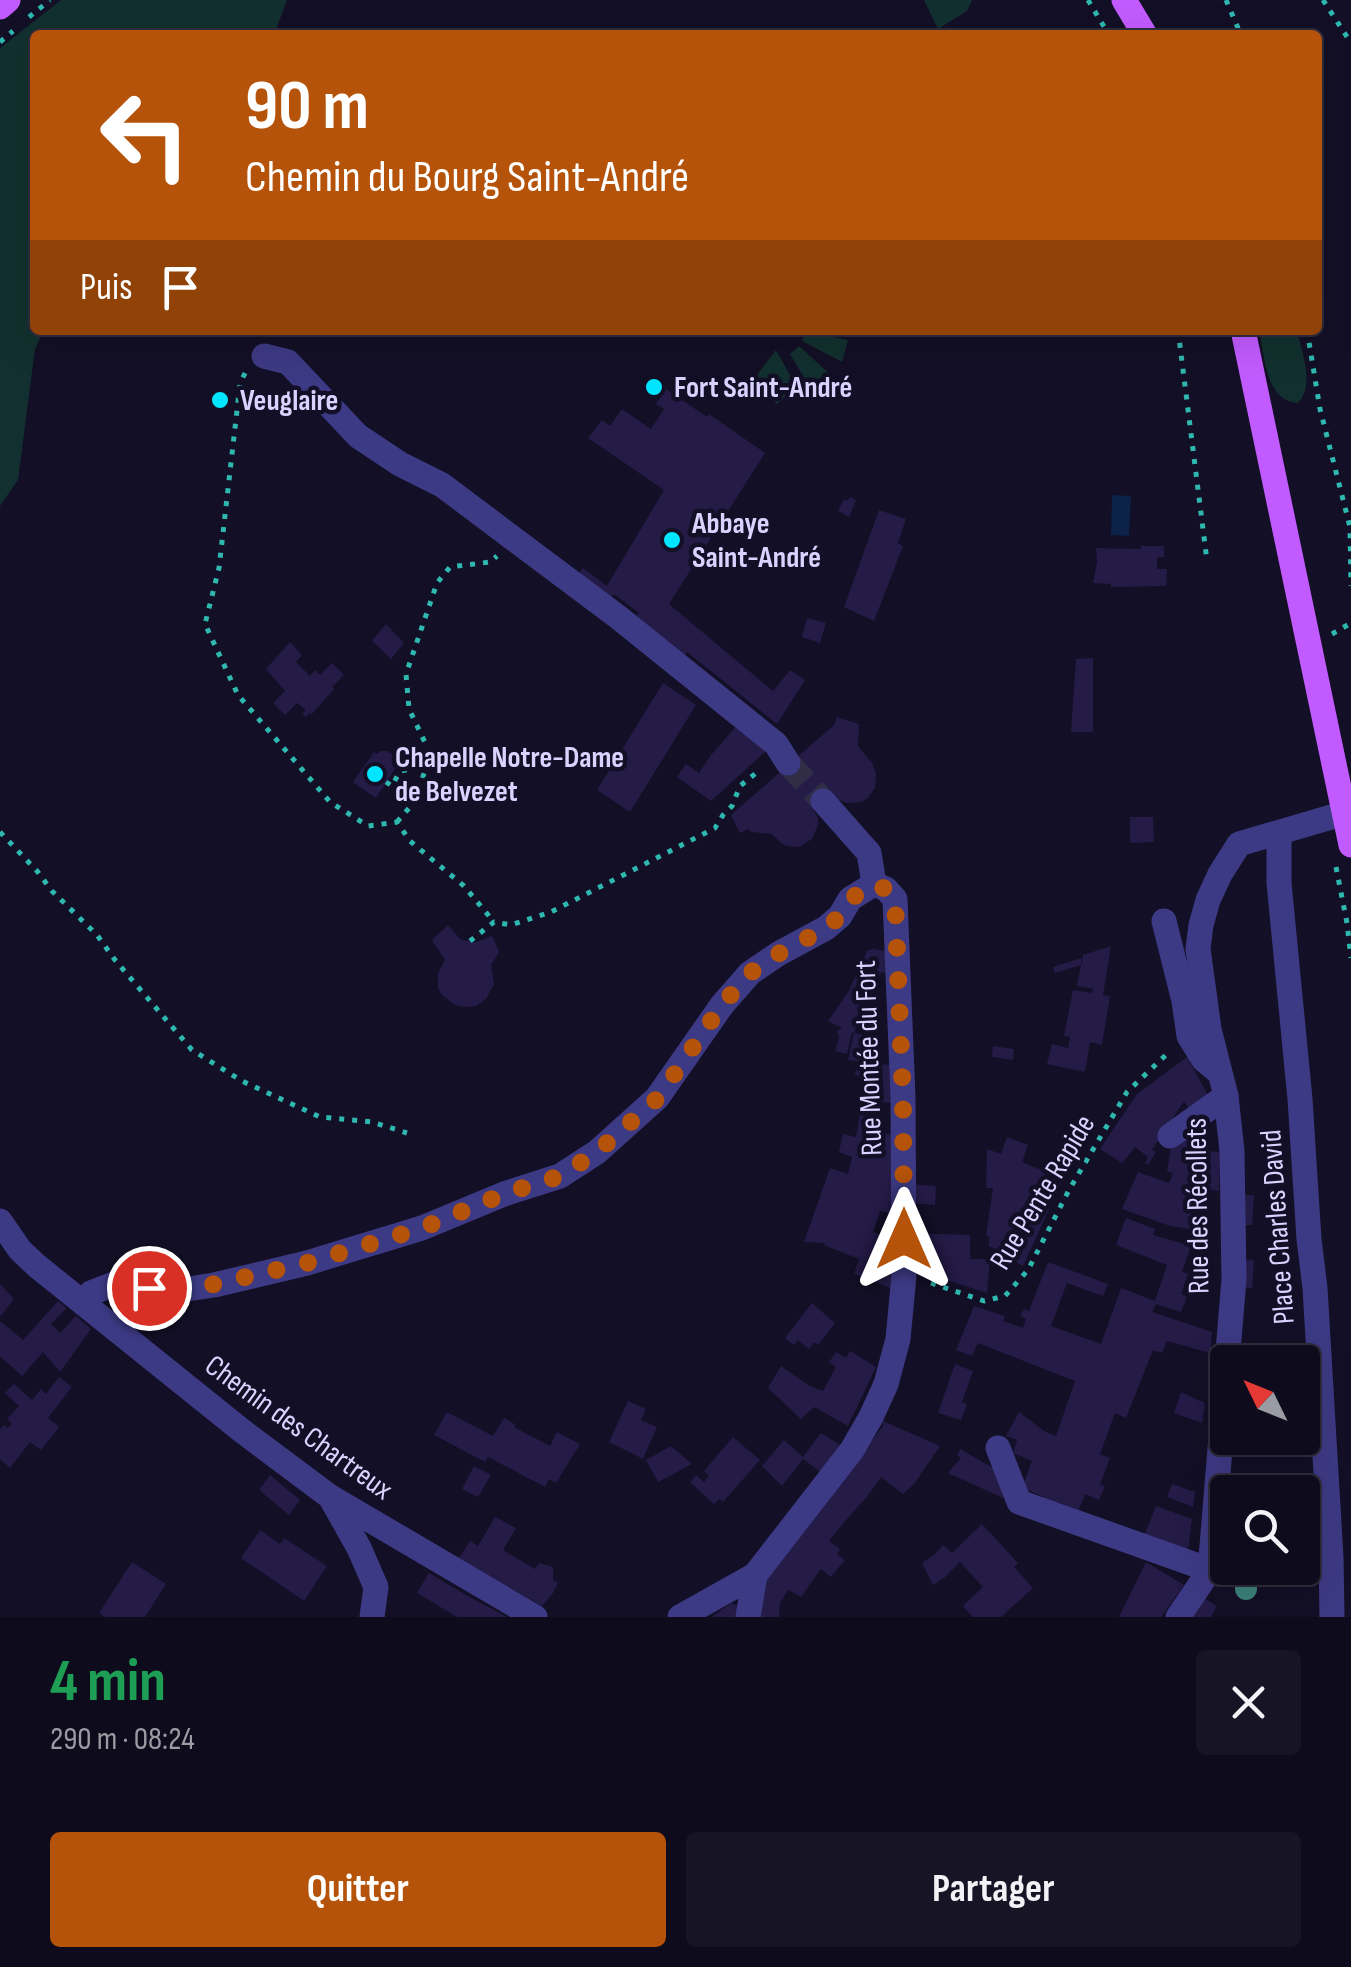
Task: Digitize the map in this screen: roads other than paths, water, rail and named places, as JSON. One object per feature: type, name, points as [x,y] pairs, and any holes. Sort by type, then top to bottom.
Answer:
[{"type":"main road","points":[[0,7],[8,0]]},
{"type":"main road","points":[[1124,0],[1142,30]]},
{"type":"main road","points":[[1243,335],[1345,813],[1343,855]]},
{"type":"street","points":[[264,356],[288,362],[358,436],[400,464],[442,485],[618,618],[776,744],[788,764]]},
{"type":"street","points":[[84,1304],[91,1293],[114,1284],[180,1290],[307,1263],[422,1228],[560,1176],[597,1152],[658,1098],[722,1005],[750,973],[826,928],[840,916],[850,899],[874,884],[869,853],[823,801]]},
{"type":"street","name":"Rue des Récollets","points":[[1218,1475],[1234,1279],[1232,1152],[1223,1084],[1209,1030],[1198,948],[1201,925],[1220,874],[1239,844],[1345,813]]},
{"type":"street","name":"Place Charles David","points":[[1279,833],[1279,883],[1341,1588],[1332,1617]]},
{"type":"street","name":"Rue Montée du Fort","points":[[748,1617],[754,1575],[852,1450],[886,1384],[898,1339],[904,1274],[903,1098],[895,900],[886,889],[874,884]]},
{"type":"street","points":[[1164,921],[1189,1036],[1223,1084],[1170,1136]]},
{"type":"street","name":"Chemin des Chartreux","points":[[0,1222],[20,1250],[84,1304],[329,1496],[536,1617]]},
{"type":"street","points":[[998,1448],[1019,1502],[1210,1570]]},
{"type":"street","points":[[329,1496],[376,1587],[372,1617]]},
{"type":"street","name":"Rue des Récollets","points":[[1178,1617],[1210,1570]]},
{"type":"street","points":[[680,1617],[754,1575]]},
{"type":"water","points":[[1112,495],[1131,496],[1129,536],[1111,535]]},
{"type":"tunnel","points":[[788,763],[823,801]]},
{"type":"place","name":"Fort Saint-André","points":[[654,387]]},
{"type":"place","name":"Veuglaire","points":[[220,400]]},
{"type":"place","name":"Abbaye Saint-André","points":[[672,540]]},
{"type":"place","name":"Chapelle Notre-Dame de Belvezet","points":[[375,774]]}]
